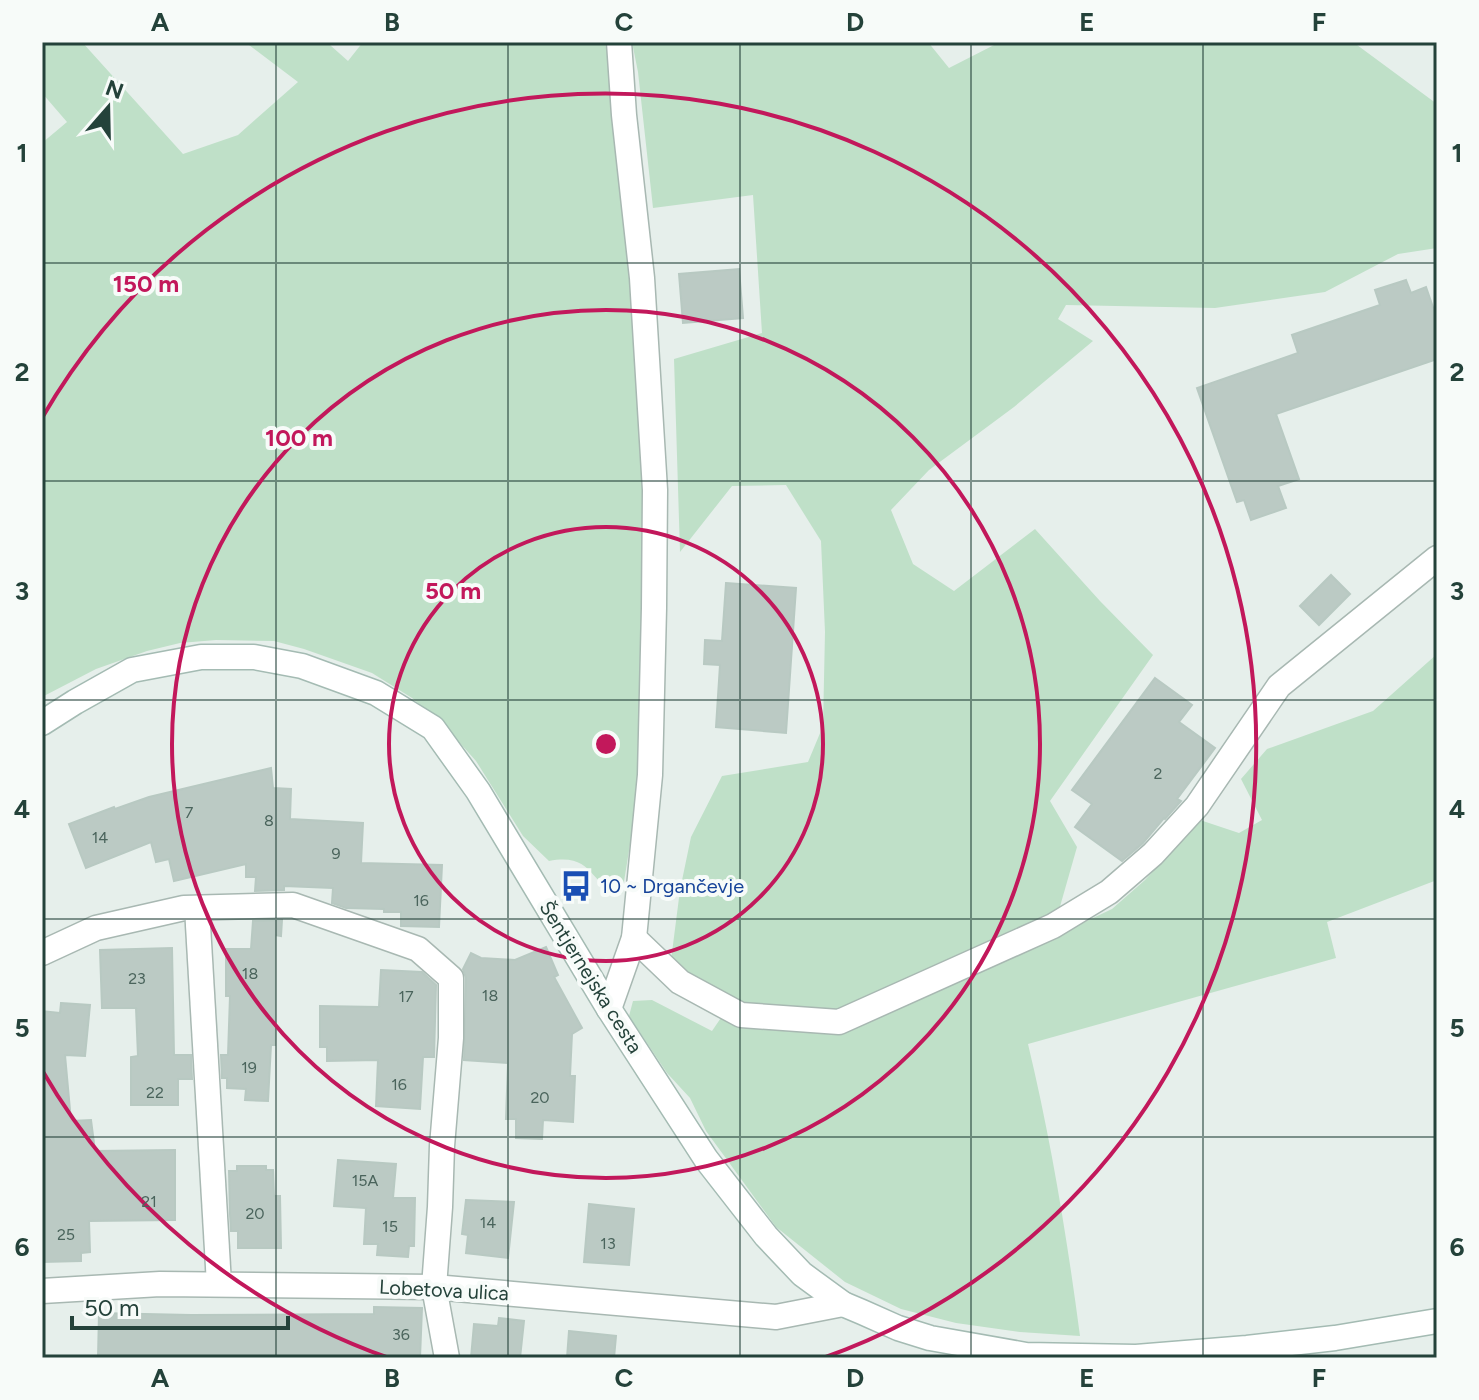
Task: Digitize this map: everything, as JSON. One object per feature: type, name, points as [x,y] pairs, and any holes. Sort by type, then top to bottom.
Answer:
[{"type":"street","points":[[609,1009],[634,938],[650,775],[654,623],[655,490],[642,278],[619,42]]},
{"type":"street","points":[[634,938],[680,982],[741,1015],[839,1022],[1053,926],[1109,892],[1153,854],[1197,806],[1279,686],[1437,558]]},
{"type":"street","name":"Šentjernejska cesta","points":[[42,723],[132,670],[201,657],[254,657],[302,666],[376,693],[433,728],[478,791],[609,1009],[723,1181],[766,1236],[802,1274],[843,1304],[898,1328],[930,1338],[1026,1355],[1136,1357],[1335,1338],[1437,1321]]},
{"type":"street","points":[[42,953],[96,928],[184,908],[293,905],[418,949],[451,978],[451,1038],[434,1287],[447,1358]]},
{"type":"street","points":[[197,908],[219,1284]]},
{"type":"street","name":"Lobetova ulica","points":[[42,1291],[160,1284],[434,1287],[776,1317],[843,1304]]},
{"type":"green space","points":[[42,42],[82,42],[183,154],[238,135],[298,82],[245,42],[318,42],[330,45],[348,61],[363,42],[605,42],[621,131],[622,209],[648,464],[638,795],[622,894],[603,885],[575,861],[549,861],[523,836],[476,761],[442,723],[412,698],[372,673],[304,649],[274,641],[180,643],[96,669],[42,697],[42,143],[67,122],[42,93]]},
{"type":"green space","points":[[632,42],[928,42],[949,68],[1000,42],[1353,42],[1437,104],[1437,248],[1398,254],[1325,292],[1215,308],[1066,305],[1058,319],[1093,341],[1014,407],[929,470],[891,510],[913,564],[954,591],[1035,529],[1153,655],[1050,801],[1077,847],[1051,938],[1112,909],[1145,880],[1200,820],[1239,833],[1262,820],[1241,779],[1267,749],[1373,711],[1437,654],[1437,880],[1327,922],[1336,958],[1028,1044],[1058,1189],[1080,1336],[956,1323],[901,1309],[845,1282],[776,1227],[706,1131],[690,1098],[667,1073],[629,1016],[633,1001],[652,1000],[712,1031],[729,1006],[670,968],[680,890],[691,837],[722,776],[808,762],[823,726],[825,632],[821,541],[786,485],[732,486],[680,552],[674,359],[762,333],[753,195],[653,208]]},
{"type":"building","points":[[739,269],[743,318],[683,323],[679,274]]},
{"type":"building","points":[[1406,280],[1411,293],[1426,287],[1437,319],[1437,359],[1276,414],[1299,479],[1278,486],[1286,508],[1251,520],[1244,500],[1237,502],[1197,388],[1298,353],[1292,335],[1380,305],[1375,290]]},
{"type":"building","points":[[1331,575],[1350,594],[1319,625],[1300,606]]},
{"type":"building","points":[[726,583],[796,588],[786,733],[716,727],[720,665],[704,664],[705,640],[722,641]]},
{"type":"building","points":[[1155,678],[1192,705],[1179,722],[1215,748],[1177,799],[1181,801],[1122,861],[1075,827],[1092,804],[1072,790]]},
{"type":"building","points":[[271,768],[273,788],[291,789],[290,819],[363,823],[361,863],[442,865],[439,927],[401,926],[401,912],[346,908],[332,903],[333,888],[284,886],[284,890],[255,891],[256,877],[246,877],[246,864],[174,881],[169,859],[156,862],[151,842],[86,868],[69,824],[149,797]]},
{"type":"building","points":[[282,920],[281,936],[275,935],[275,1045],[271,1045],[268,1101],[245,1100],[246,1089],[227,1088],[227,1078],[222,1078],[221,1055],[228,1055],[230,996],[226,996],[226,949],[251,949],[253,921]]},
{"type":"building","points":[[546,947],[558,975],[554,977],[582,1028],[572,1034],[570,1076],[575,1076],[573,1122],[543,1120],[542,1139],[516,1138],[516,1119],[506,1119],[508,1063],[464,1060],[466,978],[463,969],[471,953],[481,958],[515,960]]},
{"type":"building","points":[[172,948],[174,1055],[191,1055],[192,1079],[178,1079],[178,1105],[131,1105],[131,1057],[138,1056],[136,1008],[102,1008],[100,950]]},
{"type":"building","points":[[381,970],[422,972],[436,985],[434,1057],[423,1057],[420,1109],[376,1106],[378,1060],[327,1061],[327,1047],[320,1047],[320,1006],[379,1007]]},
{"type":"building","points":[[61,1003],[90,1005],[85,1056],[65,1055],[71,1121],[91,1120],[95,1151],[175,1150],[175,1220],[89,1221],[90,1252],[81,1253],[81,1261],[42,1262],[42,1011],[60,1013]]},
{"type":"building","points":[[338,1160],[396,1164],[393,1198],[415,1198],[414,1246],[409,1246],[408,1257],[377,1255],[378,1244],[364,1244],[366,1208],[334,1206]]},
{"type":"building","points":[[237,1166],[266,1166],[266,1170],[273,1170],[274,1196],[280,1196],[281,1248],[238,1248],[238,1231],[231,1231],[229,1171],[237,1171]]},
{"type":"building","points":[[466,1200],[514,1202],[508,1258],[466,1253],[468,1235],[462,1234]]},
{"type":"building","points":[[589,1204],[634,1209],[629,1265],[584,1262]]},
{"type":"building","points":[[374,1307],[422,1308],[420,1358],[98,1358],[99,1313],[374,1314]]},
{"type":"building","points":[[499,1318],[524,1321],[520,1358],[471,1358],[474,1324],[498,1326]]},
{"type":"building","points":[[569,1331],[616,1336],[614,1358],[567,1358]]},
{"type":"place","name":"10 ~ Drgančevje","points":[[576,886]]}]
